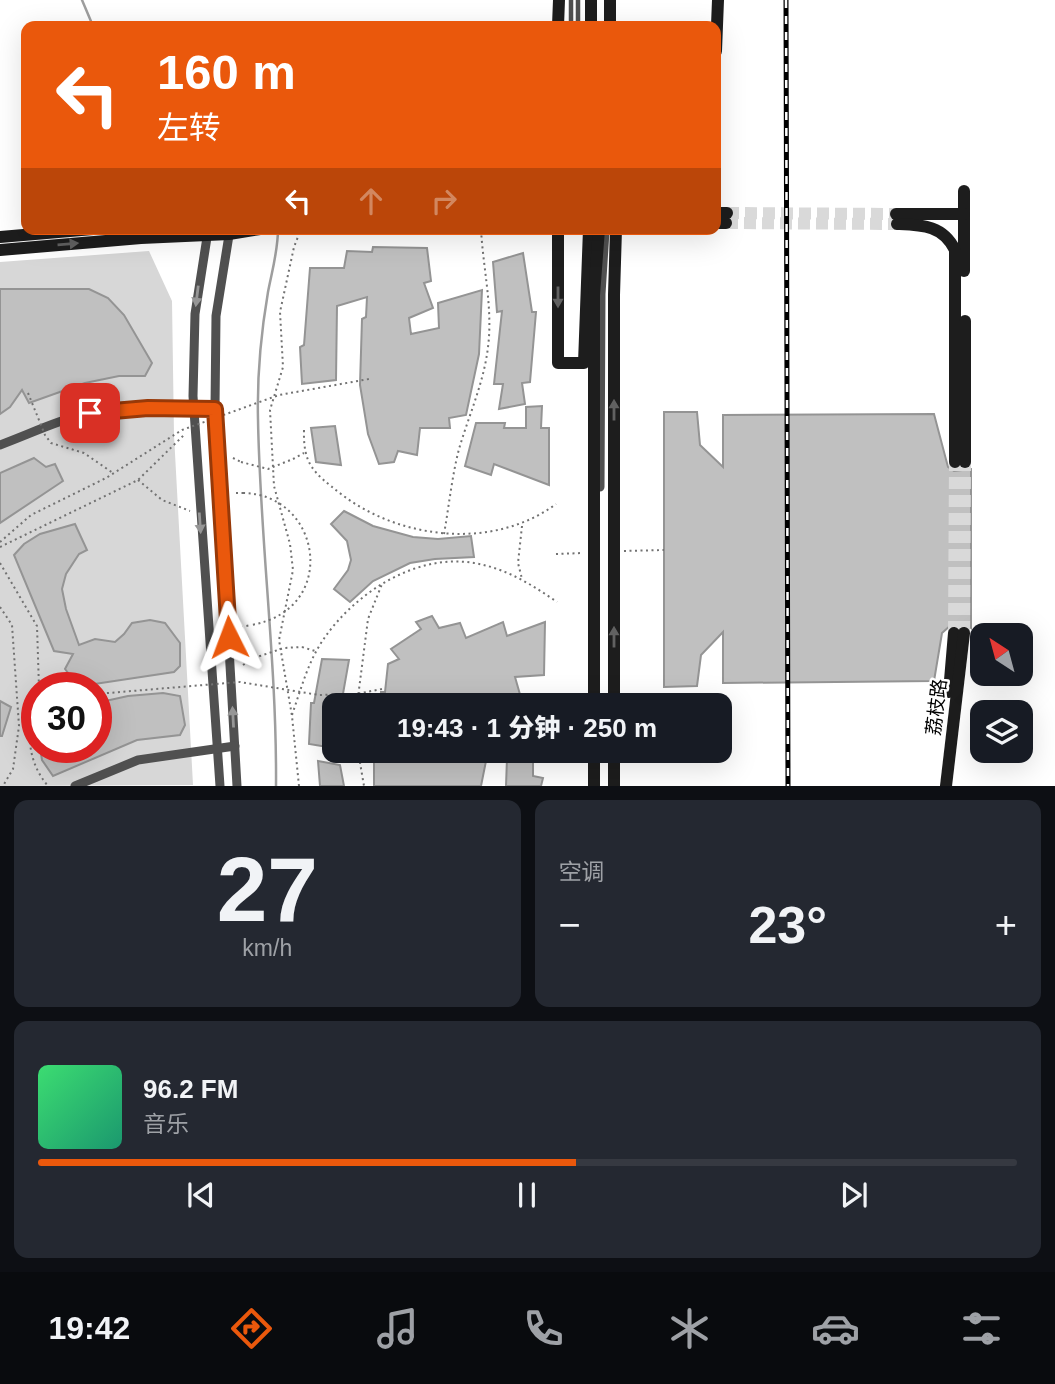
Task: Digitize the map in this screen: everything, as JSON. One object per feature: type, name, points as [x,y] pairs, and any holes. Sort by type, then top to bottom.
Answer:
[{"type":"street","points":[[558,21],[559,0]]},
{"type":"street","points":[[591,0],[591,21]]},
{"type":"street","points":[[610,0],[610,21]]},
{"type":"street","points":[[718,21],[719,0]]},
{"type":"street","points":[[964,191],[964,214],[960,462],[955,250],[947,237],[936,228],[897,219],[964,214]]},
{"type":"street","points":[[0,237],[23,235]]},
{"type":"street","points":[[0,250],[172,235]]},
{"type":"street","points":[[207,235],[192,349],[220,786]]},
{"type":"street","points":[[229,235],[216,316],[215,409],[237,786]]},
{"type":"street","points":[[558,235],[558,363],[584,363],[589,235]]},
{"type":"street","points":[[596,693],[594,295],[598,235]]},
{"type":"street","points":[[596,693],[601,294],[605,235]]},
{"type":"street","points":[[614,693],[616,235]]},
{"type":"street","points":[[0,445],[90,413],[148,408],[215,409]]},
{"type":"street","name":"荔枝路","points":[[938,786],[959,633],[946,786]]},
{"type":"street","points":[[75,786],[113,768],[138,760],[235,746]]},
{"type":"street","points":[[596,763],[596,786]]},
{"type":"street","points":[[614,763],[614,786]]},
{"type":"lane","points":[[571,0],[571,21]]},
{"type":"lane","points":[[578,0],[578,21]]},
{"type":"path","points":[[299,235],[280,312],[283,367],[270,410],[274,486],[290,544],[293,570],[279,640],[292,716],[299,786]]},
{"type":"path","points":[[444,534],[459,451],[475,405],[488,346],[487,292],[481,235]]},
{"type":"path","points":[[0,542],[31,515],[114,473],[182,430],[279,395],[369,379]]},
{"type":"path","points":[[28,393],[45,435],[51,443],[84,453],[114,473]]},
{"type":"path","points":[[304,430],[304,453],[315,474],[371,514],[401,526],[444,534],[483,532],[522,524],[539,517],[556,504]]},
{"type":"path","points":[[0,547],[138,480],[185,434]]},
{"type":"path","points":[[233,458],[268,470],[304,453]]},
{"type":"path","points":[[138,480],[162,500],[190,511]]},
{"type":"path","points":[[236,493],[267,498],[281,507],[298,522],[308,539],[312,559],[308,583],[296,603],[276,617],[241,627]]},
{"type":"path","points":[[522,524],[518,563],[522,580]]},
{"type":"path","points":[[292,716],[316,652],[344,612],[382,584],[400,575],[452,562],[472,562],[493,567],[522,580],[557,602]]},
{"type":"path","points":[[0,564],[37,626],[39,672]]},
{"type":"path","points":[[359,693],[368,619],[382,584]]},
{"type":"path","points":[[0,607],[12,625],[19,726],[13,769],[3,786]]},
{"type":"path","points":[[243,665],[254,658],[284,648],[302,648],[316,652]]},
{"type":"path","points":[[112,693],[240,682],[319,695],[356,694],[382,689]]},
{"type":"path","points":[[35,763],[48,786]]},
{"type":"path","points":[[360,763],[364,786]]},
{"type":"shaded area","points":[[149,251],[172,301],[174,435],[193,785],[0,786],[0,262]]},
{"type":"building","points":[[373,247],[427,248],[431,281],[424,283],[433,308],[409,318],[411,334],[439,328],[438,303],[482,290],[479,354],[466,415],[449,418],[450,428],[420,428],[417,455],[398,451],[394,462],[379,464],[368,434],[360,385],[362,319],[366,317],[367,297],[337,306],[336,380],[302,384],[300,347],[304,345],[310,268],[344,268],[347,251],[372,252]]},
{"type":"building","points":[[523,253],[532,312],[536,312],[530,382],[522,383],[525,404],[499,409],[503,384],[494,384],[502,311],[497,312],[493,262]]},
{"type":"building","points":[[0,289],[89,289],[108,298],[124,315],[152,363],[145,376],[119,376],[85,383],[29,403],[22,390],[10,407],[0,414]]},
{"type":"building","points":[[542,406],[541,428],[549,428],[549,485],[494,464],[491,475],[465,466],[476,423],[505,423],[504,428],[526,428],[526,407]]},
{"type":"building","points":[[664,412],[697,412],[700,445],[723,467],[723,415],[934,414],[948,467],[954,471],[971,469],[971,623],[970,627],[966,624],[951,625],[942,633],[934,681],[723,683],[723,632],[701,655],[697,686],[664,687]]},
{"type":"building","points":[[335,426],[341,465],[316,462],[311,428]]},
{"type":"building","points":[[34,458],[46,467],[55,464],[63,481],[0,523],[0,473]]},
{"type":"building","points":[[344,511],[373,526],[413,537],[438,539],[471,536],[474,557],[410,563],[373,581],[350,602],[334,589],[348,570],[351,560],[347,541],[331,524]]},
{"type":"building","points":[[75,524],[87,550],[79,554],[66,574],[62,589],[79,645],[95,639],[115,642],[132,623],[150,620],[165,623],[180,643],[180,666],[174,672],[112,681],[112,672],[67,672],[65,669],[73,654],[54,651],[14,555],[24,544],[40,534]]},
{"type":"building","points":[[432,616],[439,628],[460,623],[466,638],[503,622],[507,636],[545,622],[544,675],[515,677],[520,693],[381,693],[385,692],[388,664],[399,659],[391,649],[421,629],[416,622]]},
{"type":"building","points":[[322,659],[349,660],[343,693],[322,693],[322,746],[309,744],[311,703],[314,703]]},
{"type":"building","points":[[163,693],[180,696],[185,725],[180,735],[137,740],[112,751],[112,700]]},
{"type":"building","points":[[0,701],[11,707],[2,736],[0,736]]},
{"type":"building","points":[[318,761],[340,765],[344,786],[320,786]]},
{"type":"building","points":[[44,763],[83,763],[53,776]]},
{"type":"building","points":[[374,763],[486,763],[481,786],[374,786]]},
{"type":"building","points":[[507,763],[533,763],[533,776],[543,778],[541,786],[506,786]]},
{"type":"waterway","points":[[82,0],[91,21]]},
{"type":"waterway","points":[[276,786],[274,694],[259,465],[258,403],[263,323],[278,235]]},
{"type":"tunnel","points":[[727,213],[896,214]]},
{"type":"tunnel","points":[[726,223],[897,224]]},
{"type":"tunnel","points":[[954,633],[955,462]]},
{"type":"tunnel","points":[[964,633],[965,462]]},
{"type":"railway","points":[[786,0],[788,786]]},
{"type":"route","points":[[90,413],[148,408],[215,409],[229,637]]}]
